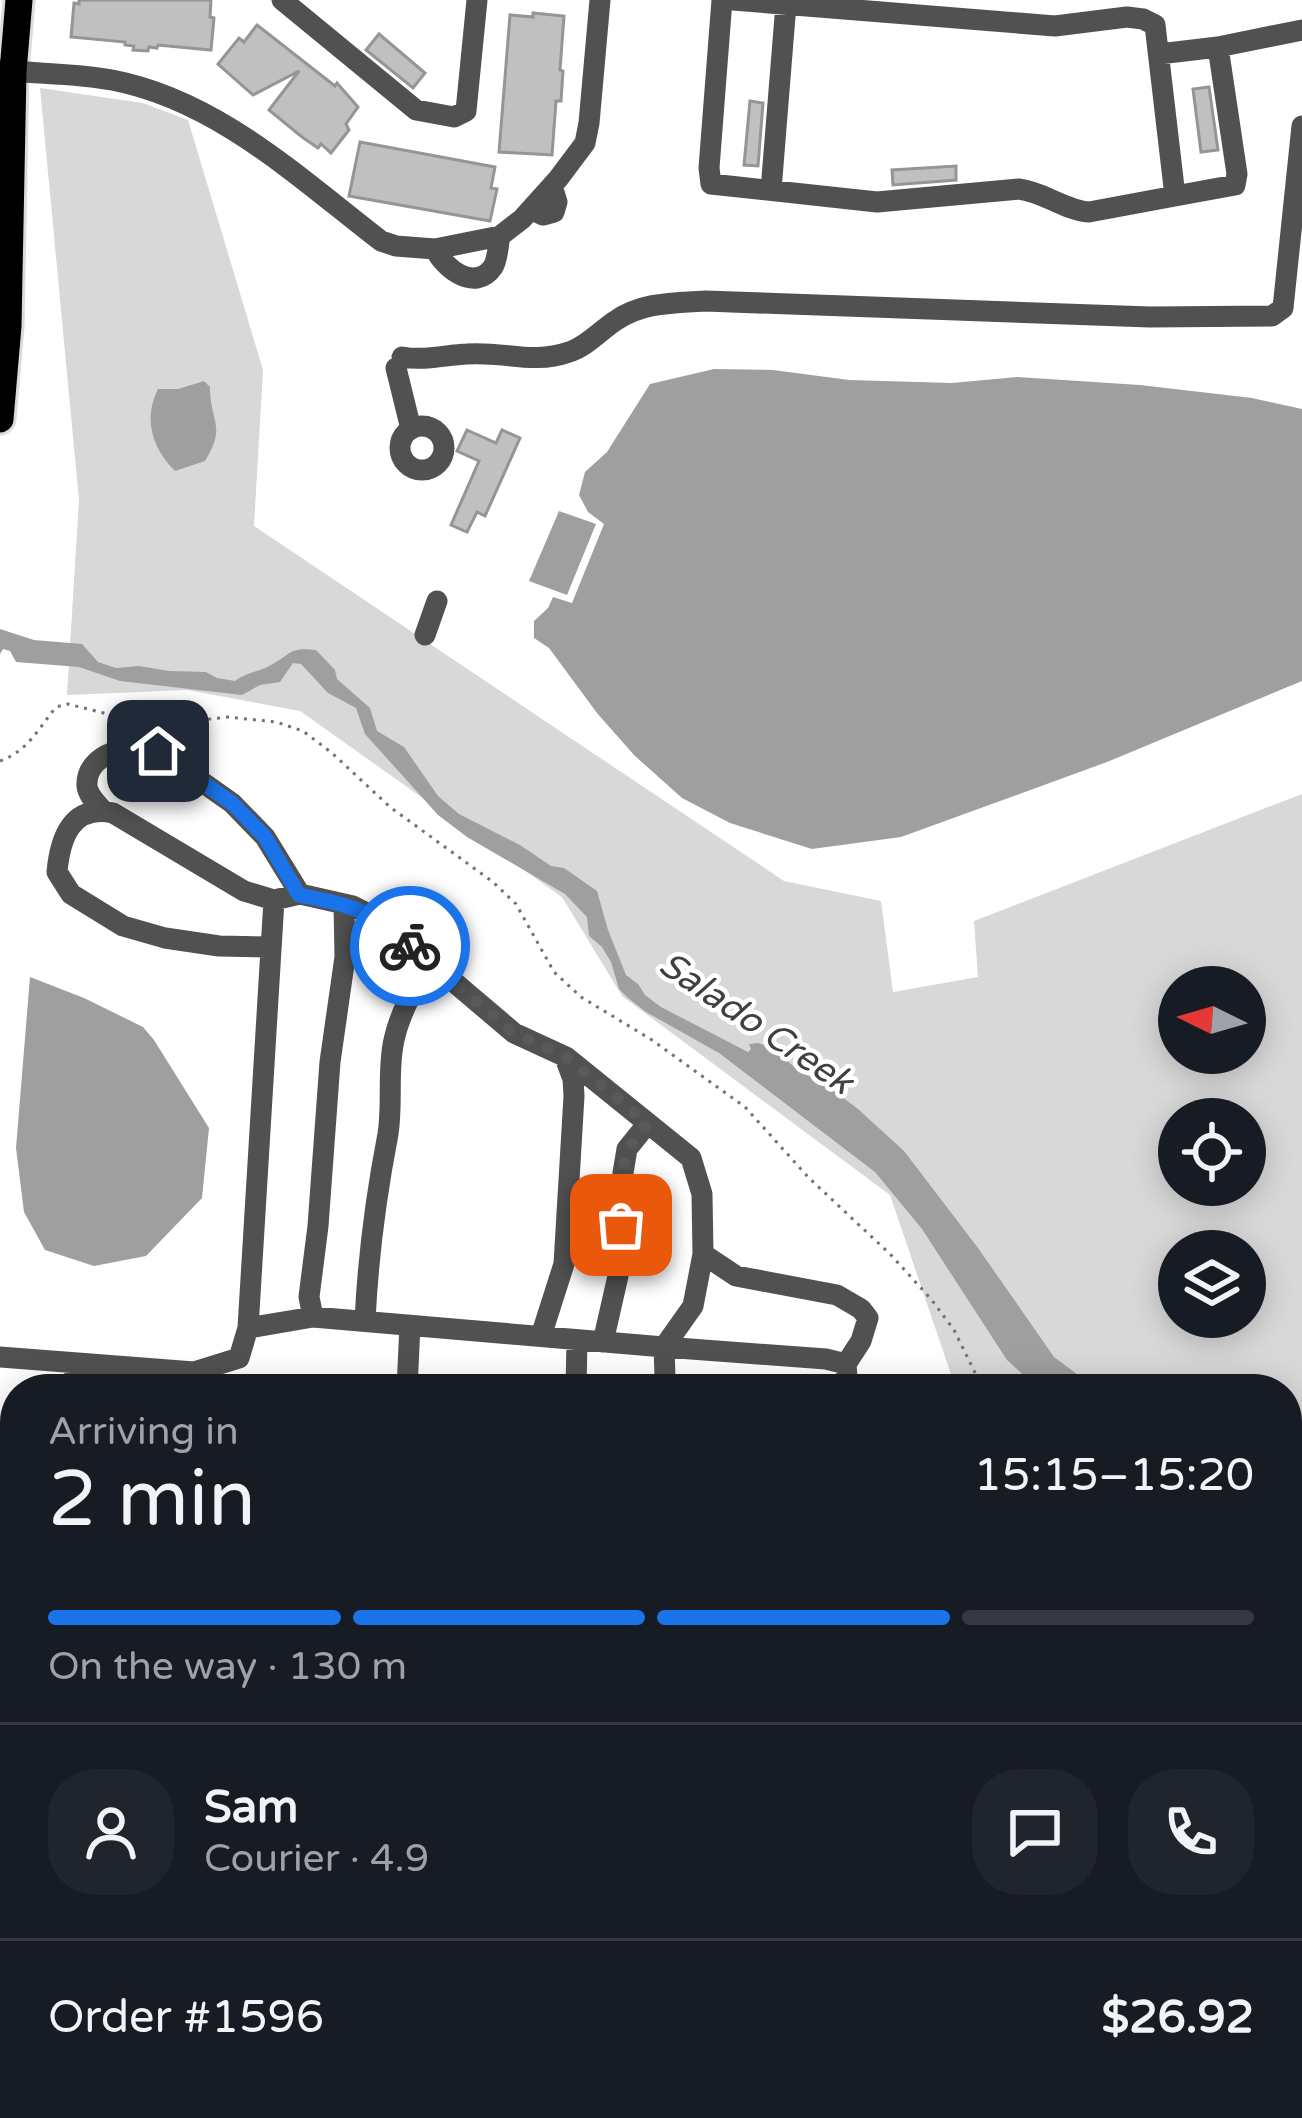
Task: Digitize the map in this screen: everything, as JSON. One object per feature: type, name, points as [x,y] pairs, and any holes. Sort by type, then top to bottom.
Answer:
[{"type":"main road","points":[[0,419],[12,227],[6,70],[19,0]]},
{"type":"lane","points":[[282,0],[416,110],[454,117],[466,111],[477,0]]},
{"type":"lane","points":[[6,70],[110,79],[165,94],[232,128],[381,241],[435,249],[500,236],[531,209],[585,143],[599,0]]},
{"type":"lane","points":[[722,0],[711,184],[877,202],[1019,189],[1089,212],[1235,185],[1218,47]]},
{"type":"lane","points":[[733,0],[1055,26],[1143,19],[1155,26],[1174,196]]},
{"type":"lane","points":[[770,190],[786,4]]},
{"type":"lane","points":[[1159,54],[1302,31]]},
{"type":"lane","points":[[411,429],[399,362],[467,354],[536,360],[574,351],[620,317],[649,305],[705,301],[1150,317],[1272,316],[1282,308],[1302,126]]},
{"type":"lane","points":[[435,249],[442,263],[459,276],[476,277],[496,263],[500,236]]},
{"type":"lane","points":[[425,635],[437,601]]},
{"type":"lane","points":[[103,811],[88,792],[87,780],[94,766],[124,748],[146,746],[158,751],[249,820],[265,837],[299,895]]},
{"type":"lane","points":[[269,947],[219,946],[123,926],[71,894],[57,872],[66,831],[81,818],[113,813],[244,891],[274,900],[299,895],[344,904],[382,921],[514,1033],[566,1057],[691,1158],[702,1194],[703,1254],[693,1306],[664,1347],[665,1374]]},
{"type":"lane","points":[[204,1374],[239,1358],[248,1328],[274,900]]},
{"type":"lane","points":[[314,1317],[309,1297],[344,957],[344,904]]},
{"type":"lane","points":[[365,1321],[368,1252],[388,1131],[393,1042],[428,962]]},
{"type":"lane","points":[[542,1336],[564,1264],[574,1096],[566,1057]]},
{"type":"lane","points":[[603,1342],[618,1276],[622,1173],[627,1149],[648,1123]]},
{"type":"lane","points":[[703,1254],[736,1276],[837,1295],[861,1310],[868,1318],[861,1341],[846,1364],[847,1374]]},
{"type":"lane","points":[[248,1328],[314,1317],[846,1364]]},
{"type":"lane","points":[[408,1374],[410,1325]]},
{"type":"lane","points":[[576,1374],[577,1340]]},
{"type":"lane","points":[[0,1358],[145,1374]]},
{"type":"lane","points":[[75,1374],[77,1363]]},
{"type":"path","points":[[0,761],[31,743],[56,707],[68,704],[135,721],[174,723],[228,717],[276,722],[303,731],[390,807],[516,904],[554,972],[581,997],[652,1040],[746,1107],[809,1178],[931,1298],[954,1330],[976,1374]]},
{"type":"shaded area","points":[[40,88],[143,103],[188,120],[263,370],[254,526],[784,881],[881,901],[893,992],[978,977],[974,921],[1302,794],[1302,1374],[951,1374],[890,1195],[622,996],[562,897],[300,711],[187,690],[67,695],[79,500]]},
{"type":"shaded area","points":[[714,369],[773,370],[849,380],[952,383],[1017,377],[1140,385],[1302,409],[1302,681],[1107,762],[901,837],[812,849],[730,823],[682,798],[634,755],[549,648],[534,638],[534,621],[553,597],[572,603],[604,524],[588,512],[579,495],[585,472],[607,452],[650,384]]},
{"type":"shaded area","points":[[204,381],[210,387],[215,439],[205,461],[175,471],[152,433],[153,400],[158,389]]},
{"type":"shaded area","points":[[559,511],[596,524],[567,595],[529,581]]},
{"type":"shaded area","points":[[0,629],[34,640],[82,644],[98,662],[116,668],[206,672],[235,681],[295,651],[316,650],[335,670],[337,679],[370,708],[377,731],[404,747],[438,796],[459,814],[551,866],[564,868],[597,891],[626,975],[645,995],[748,1052],[749,1044],[770,1047],[858,1109],[904,1151],[1054,1357],[1077,1374],[1022,1374],[1007,1360],[922,1229],[875,1172],[719,1053],[628,998],[619,989],[602,947],[589,936],[587,917],[565,894],[438,815],[365,734],[356,708],[328,693],[301,664],[293,663],[280,682],[260,685],[242,695],[120,681],[79,667],[16,662],[3,649],[0,654]]},
{"type":"shaded area","points":[[30,977],[143,1027],[209,1128],[202,1198],[146,1256],[94,1266],[45,1250],[24,1212],[16,1148]]},
{"type":"building","points":[[211,0],[211,50],[158,45],[148,51],[133,50],[125,42],[71,37],[74,3]]},
{"type":"building","points":[[533,13],[564,16],[561,101],[556,101],[552,155],[499,152],[510,15],[533,17]]},
{"type":"building","points":[[257,25],[335,86],[337,83],[358,107],[346,124],[349,130],[331,153],[269,110],[299,71],[253,95],[218,64]]},
{"type":"building","points":[[379,34],[425,73],[413,88],[366,50]]},
{"type":"building","points":[[1209,87],[1218,150],[1201,152],[1193,89]]},
{"type":"building","points":[[750,101],[763,103],[758,166],[744,165]]},
{"type":"building","points":[[360,142],[495,167],[491,188],[497,189],[490,221],[349,196]]},
{"type":"building","points":[[956,166],[956,180],[893,185],[892,170]]},
{"type":"building","points":[[467,430],[496,443],[502,430],[520,438],[485,516],[477,512],[467,532],[451,525],[479,461],[457,451]]},
{"type":"way so far","points":[[410,946],[514,1033],[566,1057],[648,1123],[627,1149],[621,1225]]},
{"type":"route","points":[[158,751],[232,803],[265,837],[299,895],[353,906],[382,921],[410,946]]},
{"type":"water label","name":"Salado Creek","points":[[756,1023]]}]
